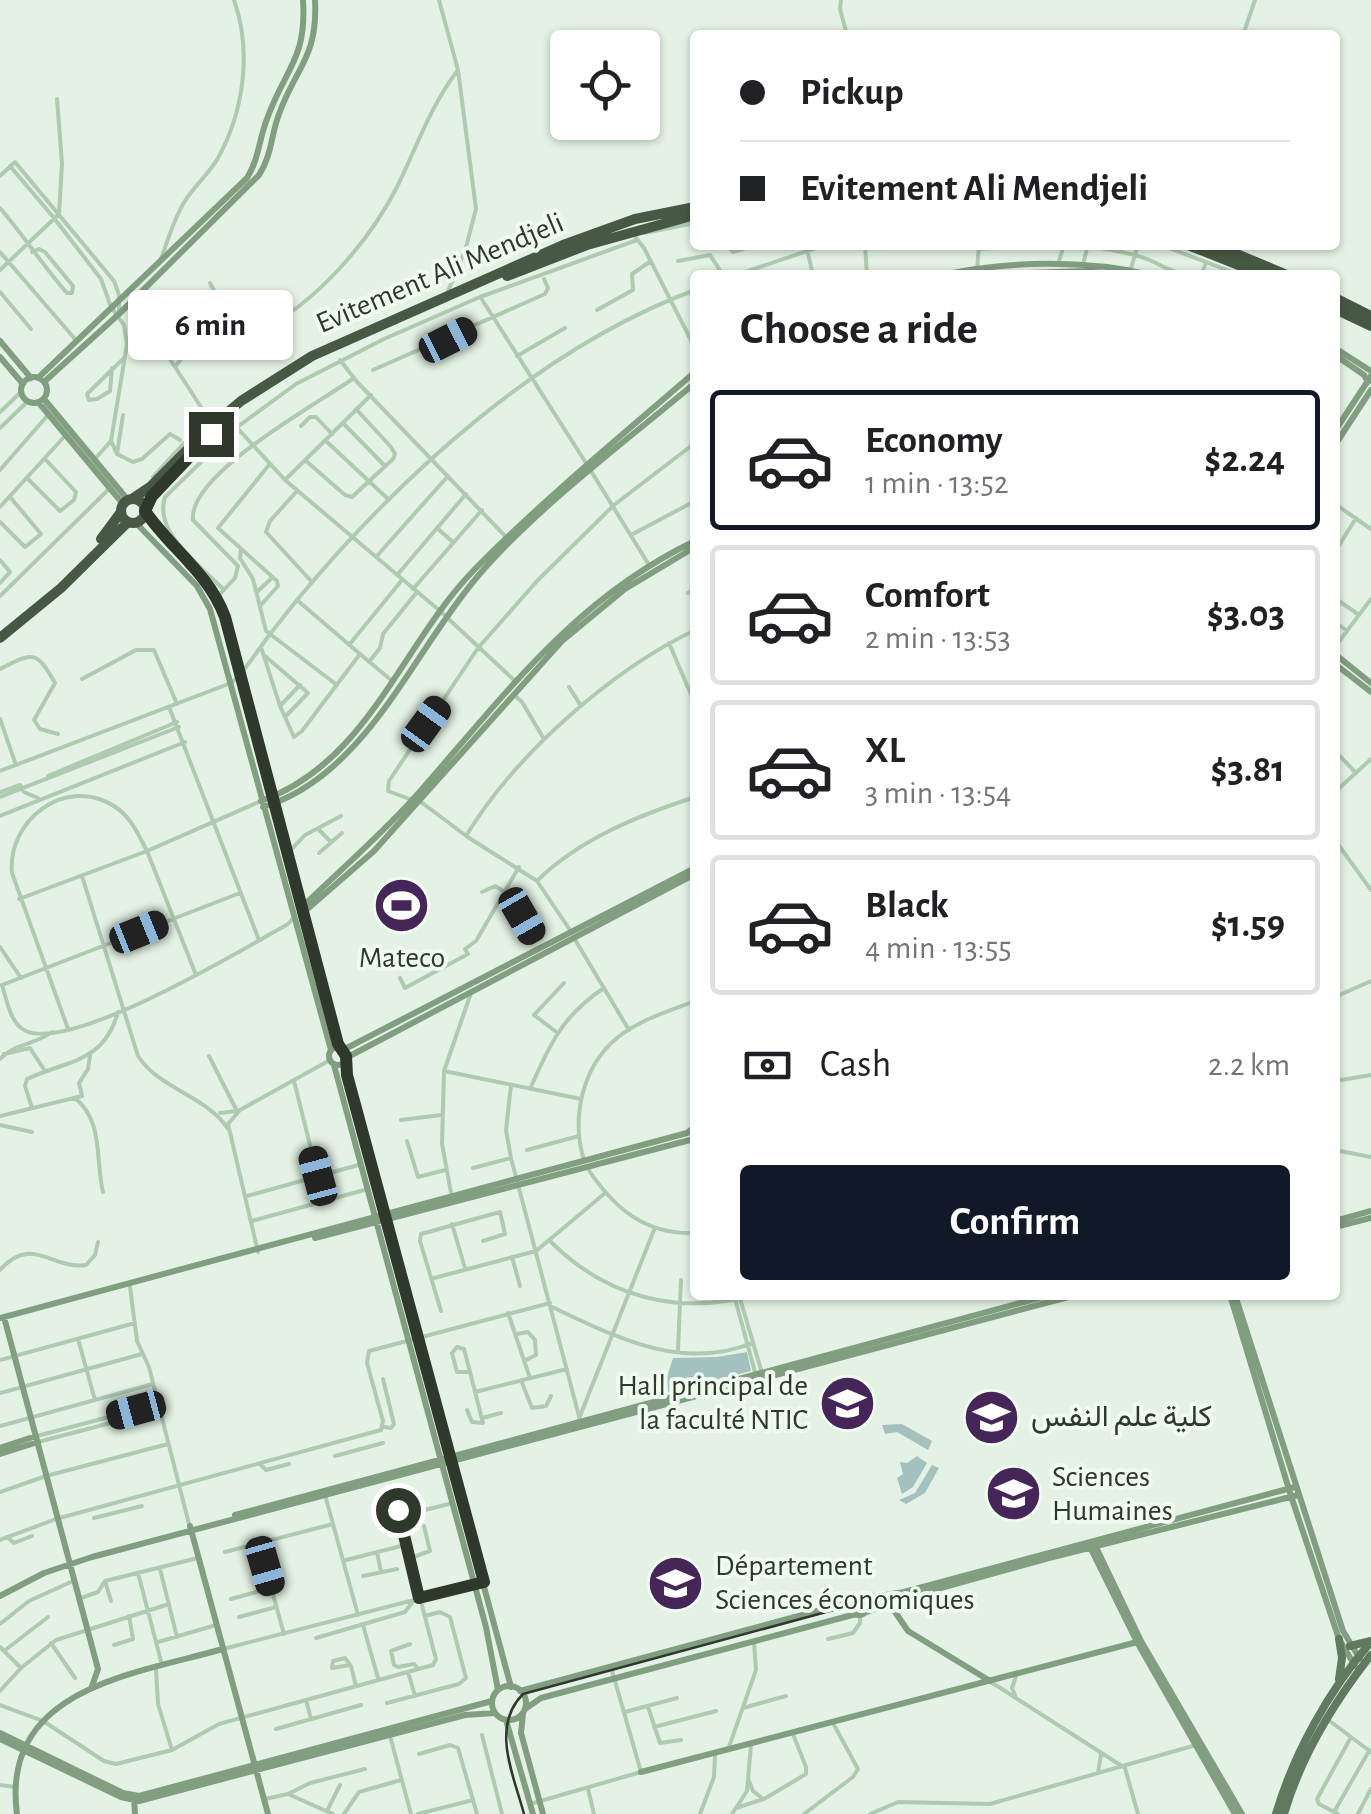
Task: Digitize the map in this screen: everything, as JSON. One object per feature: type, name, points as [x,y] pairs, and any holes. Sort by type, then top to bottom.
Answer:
[{"type":"highway","name":"Evitement Ali Mendjeli","points":[[0,635],[50,598],[132,522],[190,455],[288,376],[350,343],[541,262],[690,209]]},
{"type":"highway","name":"Evitement Ali Mendjeli","points":[[643,226],[690,216]]},
{"type":"highway","name":"Evitement Ali Mendjeli","points":[[0,635],[110,530],[126,504],[150,487],[213,424],[252,394],[312,356],[539,254],[632,231]]},
{"type":"highway","points":[[1201,250],[1251,270]]},
{"type":"highway","points":[[1227,250],[1275,270]]},
{"type":"highway","points":[[1340,300],[1371,316]]},
{"type":"highway","points":[[1340,311],[1371,326]]},
{"type":"highway","points":[[126,504],[145,509]]},
{"type":"highway","points":[[126,504],[132,522]]},
{"type":"main road","points":[[38,379],[241,186],[253,169],[268,114],[297,59],[303,0]]},
{"type":"main road","points":[[22,388],[118,314],[259,175],[269,158],[280,111],[309,56],[316,0]]},
{"type":"main road","points":[[1057,270],[1083,265],[1116,270]]},
{"type":"main road","points":[[0,341],[47,388],[42,400],[48,415],[94,460],[126,504]]},
{"type":"main road","points":[[1340,354],[1370,376]]},
{"type":"main road","points":[[0,358],[28,402],[42,400]]},
{"type":"main road","points":[[1340,437],[1370,392],[1370,376]]},
{"type":"main road","points":[[1340,423],[1370,376]]},
{"type":"main road","points":[[396,684],[440,612],[473,571],[690,377]]},
{"type":"main road","points":[[589,468],[690,387]]},
{"type":"main road","points":[[42,400],[109,488],[126,504]]},
{"type":"main road","points":[[145,509],[211,586],[225,617],[413,1338],[511,1687]]},
{"type":"main road","points":[[132,522],[175,561],[204,597],[231,683],[261,804],[300,912],[298,927],[341,1053]]},
{"type":"main road","points":[[261,804],[316,778],[347,753],[477,577],[509,540]]},
{"type":"main road","points":[[300,912],[374,852],[515,681],[603,596],[649,565],[690,546]]},
{"type":"main road","points":[[417,801],[554,645],[624,590],[690,547]]},
{"type":"main road","points":[[1340,655],[1371,682]]},
{"type":"main road","points":[[1340,668],[1371,692]]},
{"type":"main road","points":[[332,1062],[341,1053],[690,874]]},
{"type":"main road","points":[[288,924],[298,927]]},
{"type":"main road","points":[[336,1038],[355,1049]]},
{"type":"main road","points":[[349,1082],[355,1049]]},
{"type":"main road","points":[[332,1062],[341,1053]]},
{"type":"main road","points":[[332,1062],[381,1218]]},
{"type":"main road","points":[[2,1317],[690,1139]]},
{"type":"main road","points":[[1340,1223],[1371,1214]]},
{"type":"main road","points":[[255,1236],[255,1250]]},
{"type":"main road","points":[[2,1317],[130,1287],[255,1250]]},
{"type":"main road","points":[[0,1594],[67,1562],[760,1376],[1020,1300]]},
{"type":"main road","points":[[1235,1300],[1318,1566],[1345,1644],[1358,1664]]},
{"type":"main road","points":[[2,1317],[24,1386],[98,1669],[92,1686]]},
{"type":"main road","points":[[0,1451],[37,1439]]},
{"type":"main road","points":[[446,1461],[453,1503],[486,1627],[498,1690],[492,1701],[495,1713]]},
{"type":"main road","points":[[0,1736],[136,1799],[465,1715],[495,1713],[506,1720],[515,1719],[541,1698],[860,1614],[1092,1545],[1293,1492]]},
{"type":"main road","points":[[190,1529],[268,1814]]},
{"type":"main road","points":[[1092,1545],[1140,1641],[1239,1814]]},
{"type":"main road","points":[[498,1690],[520,1690],[857,1600],[896,1604]]},
{"type":"main road","points":[[857,1600],[866,1604],[860,1614]]},
{"type":"main road","points":[[857,1600],[851,1607],[860,1614]]},
{"type":"main road","points":[[896,1604],[908,1630],[991,1682]]},
{"type":"main road","points":[[486,1627],[495,1624]]},
{"type":"main road","points":[[641,1772],[1140,1641]]},
{"type":"main road","points":[[1345,1644],[1371,1642]]},
{"type":"main road","points":[[1284,1814],[1304,1761],[1371,1642]]},
{"type":"main road","points":[[1337,1687],[1345,1644]]},
{"type":"main road","points":[[16,1814],[16,1787],[26,1749],[43,1721],[60,1704],[92,1686],[223,1649]]},
{"type":"main road","points":[[1276,1814],[1293,1767],[1337,1687],[1371,1655]]},
{"type":"main road","points":[[961,1690],[968,1680],[966,1668]]},
{"type":"main road","points":[[98,1669],[116,1679]]},
{"type":"main road","points":[[520,1690],[525,1698],[520,1729],[543,1814]]},
{"type":"main road","points":[[389,1733],[492,1701]]},
{"type":"main road","points":[[506,1720],[533,1814]]},
{"type":"main road","points":[[136,1799],[138,1813]]},
{"type":"main road","points":[[136,1799],[138,1813]]},
{"type":"street","points":[[159,262],[186,200],[218,158],[238,108],[244,45],[234,0]]},
{"type":"street","points":[[439,0],[458,70],[476,209],[465,251],[449,282],[448,295]]},
{"type":"street","points":[[841,0],[846,30]]},
{"type":"street","points":[[1244,30],[1255,0]]},
{"type":"street","points":[[210,283],[219,306],[242,328],[257,332],[289,315],[378,220],[432,111],[458,70]]},
{"type":"street","points":[[56,99],[62,164],[57,216],[101,279],[126,332],[111,440],[94,460]]},
{"type":"street","points":[[0,176],[12,164],[114,281],[120,299],[118,314]]},
{"type":"street","points":[[0,208],[26,245],[67,293],[72,293],[73,286],[45,252],[32,252]]},
{"type":"street","points":[[0,270],[57,216]]},
{"type":"street","points":[[644,248],[643,226],[690,223]]},
{"type":"street","points":[[354,378],[250,445],[196,501],[192,520],[238,566],[236,578],[222,592],[166,528],[161,507],[165,497],[232,423],[340,360],[632,231],[690,338]]},
{"type":"street","points":[[750,270],[802,250]]},
{"type":"street","points":[[1083,265],[1088,250]]},
{"type":"street","points":[[1104,250],[1159,264],[1165,270]]},
{"type":"street","points":[[1130,270],[1136,250]]},
{"type":"street","points":[[1174,250],[1226,270]]},
{"type":"street","points":[[0,252],[76,340]]},
{"type":"street","points":[[678,261],[710,255],[720,270]]},
{"type":"street","points":[[597,310],[633,290],[632,274],[651,261]]},
{"type":"street","points":[[1203,270],[1206,263]]},
{"type":"street","points":[[373,370],[545,294],[548,288],[544,279]]},
{"type":"street","points":[[0,292],[31,329]]},
{"type":"street","points":[[0,771],[231,683],[350,536],[430,457],[533,380],[606,332],[690,292]]},
{"type":"street","points":[[480,297],[649,565]]},
{"type":"street","points":[[175,367],[219,306]]},
{"type":"street","points":[[517,356],[564,328]]},
{"type":"street","points":[[155,336],[213,424]]},
{"type":"street","points":[[112,368],[110,391],[97,400],[89,400],[87,394],[112,368],[124,358]]},
{"type":"street","points":[[340,360],[509,540]]},
{"type":"street","points":[[0,412],[22,388]]},
{"type":"street","points":[[284,480],[372,395]]},
{"type":"street","points":[[0,428],[28,402]]},
{"type":"street","points":[[304,460],[348,497],[354,496],[385,466],[395,456],[394,451],[356,409]]},
{"type":"street","points":[[0,470],[48,415]]},
{"type":"street","points":[[117,454],[123,416]]},
{"type":"street","points":[[302,426],[313,416],[332,434]]},
{"type":"street","points":[[343,422],[385,466]]},
{"type":"street","points":[[232,423],[284,480],[448,618],[515,681]]},
{"type":"street","points":[[0,507],[68,433]]},
{"type":"street","points":[[111,440],[117,454],[138,462],[170,434],[180,440]]},
{"type":"street","points":[[325,440],[388,499]]},
{"type":"street","points":[[629,1030],[537,881],[417,801],[388,791],[389,781],[478,648],[538,580],[614,505],[690,447]]},
{"type":"street","points":[[27,478],[60,511],[74,500],[76,492],[45,459]]},
{"type":"street","points":[[260,606],[278,586],[272,576],[218,528],[269,465]]},
{"type":"street","points":[[376,558],[448,476]]},
{"type":"street","points":[[0,596],[109,488]]},
{"type":"street","points":[[297,491],[270,521],[266,532],[312,582]]},
{"type":"street","points":[[396,575],[466,494]]},
{"type":"street","points":[[0,522],[24,547],[41,534],[10,497]]},
{"type":"street","points":[[631,535],[690,503]]},
{"type":"street","points":[[1340,507],[1371,528]]},
{"type":"street","points":[[369,662],[380,648],[383,634],[482,510]]},
{"type":"street","points":[[1341,541],[1356,518]]},
{"type":"street","points":[[437,528],[453,542]]},
{"type":"street","points":[[241,550],[240,558],[252,576],[264,626],[337,685]]},
{"type":"street","points":[[0,560],[10,572],[0,582]]},
{"type":"street","points":[[247,567],[253,560]]},
{"type":"street","points":[[252,576],[260,566]]},
{"type":"street","points":[[257,593],[272,576]]},
{"type":"street","points":[[349,645],[402,580]]},
{"type":"street","points":[[1340,643],[1371,599]]},
{"type":"street","points":[[297,600],[396,684]]},
{"type":"street","points":[[1340,602],[1359,616]]},
{"type":"street","points":[[1340,626],[1347,631]]},
{"type":"street","points":[[466,836],[510,776],[581,706],[670,642],[690,632]]},
{"type":"street","points":[[670,642],[690,692]]},
{"type":"street","points":[[261,647],[292,736],[296,736],[360,654]]},
{"type":"street","points":[[82,679],[136,650],[154,650],[177,704]]},
{"type":"street","points":[[0,668],[26,656],[42,660],[55,683],[34,720],[40,729],[58,734]]},
{"type":"street","points":[[265,656],[308,695],[285,717]]},
{"type":"street","points":[[280,706],[300,685]]},
{"type":"street","points":[[568,687],[581,706]]},
{"type":"street","points":[[513,694],[544,740]]},
{"type":"street","points":[[169,706],[259,940]]},
{"type":"street","points":[[0,720],[16,765]]},
{"type":"street","points":[[50,776],[178,725]]},
{"type":"street","points":[[0,795],[178,725]]},
{"type":"street","points":[[68,1029],[19,899],[12,873],[12,849],[29,819],[51,795],[184,742]]},
{"type":"street","points":[[1340,756],[1356,773]]},
{"type":"street","points":[[1340,787],[1371,759]]},
{"type":"street","points":[[98,760],[103,775]]},
{"type":"street","points":[[22,787],[42,802]]},
{"type":"street","points":[[51,795],[53,802]]},
{"type":"street","points":[[0,816],[42,802],[78,798],[114,806],[131,822],[147,851],[196,976]]},
{"type":"street","points":[[537,881],[595,840],[655,810],[690,799]]},
{"type":"street","points":[[19,899],[261,804]]},
{"type":"street","points":[[286,856],[297,842],[341,816]]},
{"type":"street","points":[[318,829],[331,842]]},
{"type":"street","points":[[319,852],[342,832]]},
{"type":"street","points":[[1340,847],[1371,890]]},
{"type":"street","points":[[400,978],[405,988],[468,954],[465,950],[476,941],[519,868]]},
{"type":"street","points":[[82,876],[136,1051],[144,1065],[217,1112],[228,1129],[255,1236]]},
{"type":"street","points":[[482,892],[495,886],[505,891],[533,936]]},
{"type":"street","points":[[240,893],[1,985],[13,1018],[20,1028],[35,1034],[68,1029],[121,1010],[196,976],[288,924],[300,912]]},
{"type":"street","points":[[0,947],[21,978]]},
{"type":"street","points":[[1340,995],[1371,981]]},
{"type":"street","points":[[556,1032],[534,1015],[564,983]]},
{"type":"street","points":[[452,1199],[445,1170],[441,1115],[444,1071],[472,986]]},
{"type":"street","points":[[530,1089],[556,1032],[584,1001],[604,988]]},
{"type":"street","points":[[690,1004],[629,1030],[604,1051],[581,1099],[579,1136],[586,1164],[604,1194],[632,1218],[654,1229],[690,1232]]},
{"type":"street","points":[[0,1116],[82,1095],[79,1083],[88,1069],[90,1056],[121,1010]]},
{"type":"street","points":[[2,1056],[52,1032]]},
{"type":"street","points":[[2,1056],[30,1048],[45,1072]]},
{"type":"street","points":[[32,1108],[26,1082],[90,1056]]},
{"type":"street","points":[[209,1056],[237,1112]]},
{"type":"street","points":[[228,1129],[237,1112],[332,1062]]},
{"type":"street","points":[[444,1071],[581,1099]]},
{"type":"street","points":[[1340,1081],[1371,1074]]},
{"type":"street","points":[[294,1081],[318,1176]]},
{"type":"street","points":[[512,1085],[506,1130],[511,1158],[581,1422]]},
{"type":"street","points":[[75,1098],[88,1110],[98,1136],[96,1159],[103,1192]]},
{"type":"street","points":[[217,1112],[237,1112]]},
{"type":"street","points":[[401,1120],[441,1115]]},
{"type":"street","points":[[0,1125],[32,1132]]},
{"type":"street","points":[[527,1150],[579,1136]]},
{"type":"street","points":[[407,1141],[418,1177],[445,1170]]},
{"type":"street","points":[[1340,1151],[1371,1157]]},
{"type":"street","points":[[473,1168],[511,1158]]},
{"type":"street","points":[[246,1196],[362,1164]]},
{"type":"street","points":[[252,1222],[369,1189]]},
{"type":"street","points":[[431,1279],[536,1251],[604,1194]]},
{"type":"street","points":[[441,1311],[420,1236],[500,1212],[505,1234],[482,1242]]},
{"type":"street","points":[[452,1224],[466,1270]]},
{"type":"street","points":[[581,1422],[586,1400],[654,1229]]},
{"type":"street","points":[[549,1240],[584,1272],[648,1301],[680,1304],[713,1300]]},
{"type":"street","points":[[0,1270],[7,1262],[34,1253],[48,1255],[68,1266],[86,1265],[95,1255],[98,1242]]},
{"type":"street","points":[[512,1257],[520,1286]]},
{"type":"street","points":[[678,1352],[681,1280]]},
{"type":"street","points":[[130,1287],[142,1354],[190,1529]]},
{"type":"street","points":[[738,1300],[760,1376]]},
{"type":"street","points":[[738,1300],[746,1346],[760,1376]]},
{"type":"street","points":[[384,1427],[367,1354],[372,1349],[508,1313],[550,1304],[612,1337],[678,1352],[752,1343]]},
{"type":"street","points":[[508,1313],[530,1378]]},
{"type":"street","points":[[0,1360],[135,1323]]},
{"type":"street","points":[[515,1334],[528,1332],[535,1340],[536,1355],[524,1361]]},
{"type":"street","points":[[78,1339],[95,1400]]},
{"type":"street","points":[[467,1410],[475,1424],[482,1424],[482,1418],[475,1392],[470,1372],[464,1349],[454,1348],[457,1372],[470,1372]]},
{"type":"street","points":[[0,1393],[142,1354]]},
{"type":"street","points":[[475,1392],[568,1369]]},
{"type":"street","points":[[0,1540],[114,1502],[391,1428],[394,1424],[383,1379]]},
{"type":"street","points":[[521,1380],[532,1408],[546,1406],[552,1396]]},
{"type":"street","points":[[0,1426],[153,1384]]},
{"type":"street","points":[[576,1399],[586,1400]]},
{"type":"street","points":[[37,1439],[159,1407]]},
{"type":"street","points":[[482,1418],[501,1413]]},
{"type":"street","points":[[354,1438],[358,1450]]},
{"type":"street","points":[[335,1456],[383,1443]]},
{"type":"street","points":[[0,1492],[169,1444]]},
{"type":"street","points":[[260,1464],[266,1470],[289,1464]]},
{"type":"street","points":[[324,1494],[358,1614]]},
{"type":"street","points":[[0,1705],[43,1721],[110,1764],[172,1750],[208,1728],[242,1717],[418,1669],[436,1660],[425,1616],[416,1599],[398,1510],[421,1501]]},
{"type":"street","points":[[114,1502],[117,1512]]},
{"type":"street","points":[[404,1515],[453,1503]]},
{"type":"street","points":[[94,1518],[142,1506]]},
{"type":"street","points":[[225,1552],[333,1524]]},
{"type":"street","points":[[408,1559],[430,1552],[424,1526]]},
{"type":"street","points":[[7,1537],[14,1543],[32,1536]]},
{"type":"street","points":[[259,1544],[284,1634]]},
{"type":"street","points":[[344,1561],[404,1545]]},
{"type":"street","points":[[377,1552],[382,1572]]},
{"type":"street","points":[[78,1599],[98,1592],[106,1581],[199,1558]]},
{"type":"street","points":[[160,1567],[178,1637]]},
{"type":"street","points":[[363,1576],[397,1569]]},
{"type":"street","points":[[138,1573],[156,1643],[158,1704],[172,1750]]},
{"type":"street","points":[[0,1624],[29,1601],[73,1581]]},
{"type":"street","points":[[106,1581],[111,1601]]},
{"type":"street","points":[[223,1649],[484,1582]]},
{"type":"street","points":[[231,1599],[271,1588]]},
{"type":"street","points":[[316,1638],[405,1612],[416,1599]]},
{"type":"street","points":[[0,1691],[51,1643],[169,1604]]},
{"type":"street","points":[[239,1618],[276,1608]]},
{"type":"street","points":[[387,1702],[460,1684],[466,1675],[450,1617],[440,1612],[425,1616]]},
{"type":"street","points":[[828,1639],[853,1633],[860,1614]]},
{"type":"street","points":[[114,1645],[133,1639],[129,1616]]},
{"type":"street","points":[[21,1668],[2,1649],[48,1617]]},
{"type":"street","points":[[156,1643],[216,1625]]},
{"type":"street","points":[[362,1625],[379,1680]]},
{"type":"street","points":[[727,1751],[756,1670],[754,1642]]},
{"type":"street","points":[[51,1643],[75,1678]]},
{"type":"street","points":[[410,1644],[392,1650],[394,1664],[414,1664],[418,1669]]},
{"type":"street","points":[[350,1665],[356,1686]]},
{"type":"street","points":[[530,1804],[641,1772],[611,1667]]},
{"type":"street","points":[[408,1672],[415,1696]]},
{"type":"street","points":[[1016,1676],[1012,1688],[1017,1699]]},
{"type":"street","points":[[991,1682],[1124,1768],[1138,1814]]},
{"type":"street","points":[[742,1708],[786,1696]]},
{"type":"street","points":[[624,1712],[677,1698]]},
{"type":"street","points":[[306,1700],[311,1719]]},
{"type":"street","points":[[276,1729],[361,1704]]},
{"type":"street","points":[[648,1707],[660,1743],[681,1740]]},
{"type":"street","points":[[654,1726],[716,1711]]},
{"type":"street","points":[[1327,1719],[1370,1751],[1336,1813],[1317,1799],[1350,1737]]},
{"type":"street","points":[[804,1814],[858,1769],[833,1724]]},
{"type":"street","points":[[389,1733],[411,1814]]},
{"type":"street","points":[[734,1811],[763,1800],[806,1774],[793,1734]]},
{"type":"street","points":[[482,1735],[502,1814]]},
{"type":"street","points":[[870,1814],[898,1802],[985,1805],[1198,1744]]},
{"type":"street","points":[[420,1754],[450,1745],[458,1748],[477,1814]]},
{"type":"street","points":[[734,1811],[749,1780],[751,1745]]},
{"type":"street","points":[[1095,1776],[1101,1754]]},
{"type":"street","points":[[700,1814],[714,1777],[715,1755]]},
{"type":"street","points":[[264,1799],[365,1769]]},
{"type":"street","points":[[344,1814],[361,1791],[402,1780]]},
{"type":"street","points":[[749,1780],[753,1791],[763,1800]]},
{"type":"street","points":[[288,1794],[330,1812],[340,1784]]},
{"type":"street","points":[[0,1785],[16,1787]]},
{"type":"street","points":[[1358,1814],[1371,1788]]},
{"type":"street","points":[[588,1789],[594,1814]]},
{"type":"street","points":[[418,1814],[444,1811],[473,1800]]},
{"type":"street","points":[[985,1805],[987,1814]]},
{"type":"shaded area","name":"Mateco","points":[[410,892],[417,906],[393,917],[387,904]]},
{"type":"shaded area","points":[[747,1352],[751,1371],[668,1392],[667,1377],[673,1358]]},
{"type":"shaded area","points":[[902,1424],[932,1441],[928,1450],[897,1432],[885,1434],[882,1425]]},
{"type":"shaded area","points":[[917,1456],[927,1463],[913,1487],[902,1494],[897,1478],[903,1474],[900,1462],[907,1463]]},
{"type":"shaded area","points":[[932,1465],[939,1468],[925,1493],[906,1504],[899,1500],[915,1493]]},
{"type":"tram line","points":[[524,1814],[506,1736],[513,1707],[523,1694],[841,1608]]},
{"type":"place","name":"Mateco","points":[[402,905]]},
{"type":"place","name":"Hall principal de la faculté NTIC","points":[[847,1403]]},
{"type":"place","name":"كلية علم النفس","points":[[992,1417]]},
{"type":"place","name":"Sciences Humaines","points":[[1013,1494]]},
{"type":"place","name":"Département Sciences économiques","points":[[676,1583]]},
{"type":"route","points":[[211,434],[152,496],[144,506],[145,511],[211,586],[225,617],[339,1048],[345,1051],[347,1075],[384,1220],[484,1582],[419,1598],[398,1510]]}]
